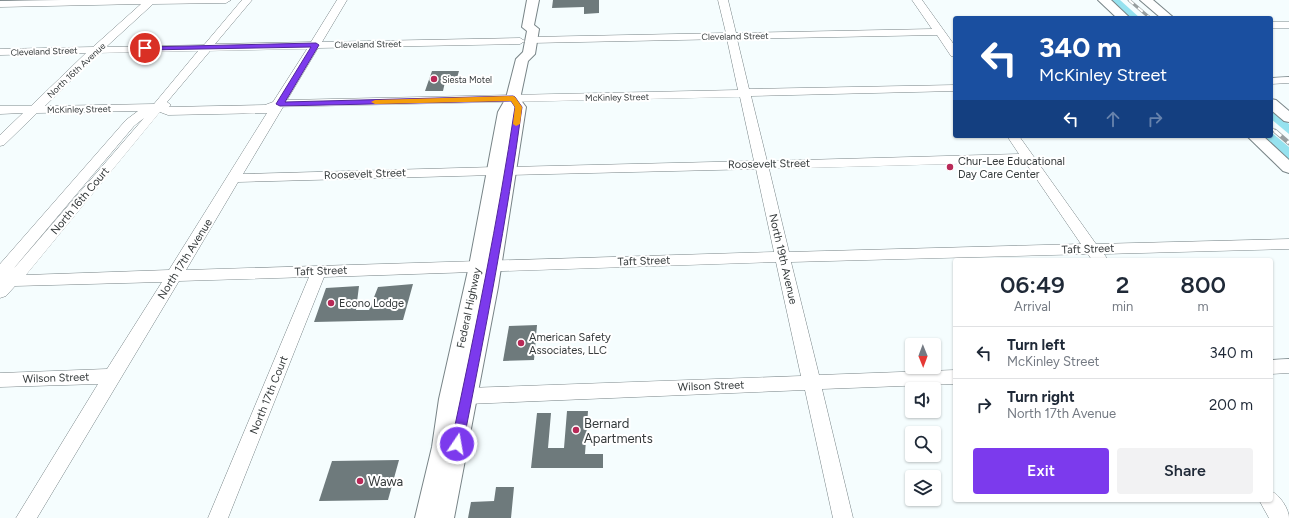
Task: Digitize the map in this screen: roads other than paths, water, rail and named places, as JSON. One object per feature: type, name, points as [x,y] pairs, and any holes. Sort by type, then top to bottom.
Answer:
[{"type":"main road","points":[[526,41],[533,29],[528,26],[533,0]]},
{"type":"main road","points":[[1104,0],[1122,16]]},
{"type":"main road","points":[[1146,0],[1166,16]]},
{"type":"main road","name":"Federal Highway","points":[[442,518],[467,396],[485,266],[502,171],[519,107],[513,99],[522,59],[529,54],[526,41]]},
{"type":"main road","points":[[1273,105],[1289,118]]},
{"type":"main road","points":[[1256,138],[1289,168]]},
{"type":"main road","name":"Federal Highway","points":[[427,518],[443,447],[450,399],[485,266]]},
{"type":"street","points":[[0,4],[226,0]]},
{"type":"street","name":"North 16th Court","points":[[3,278],[26,264],[153,115],[157,107],[247,0]]},
{"type":"street","name":"North 17th Avenue","points":[[26,518],[235,178],[342,0]]},
{"type":"street","name":"North 19th Avenue","points":[[723,0],[843,518]]},
{"type":"street","points":[[917,0],[953,51]]},
{"type":"street","name":"North 16th Avenue","points":[[0,142],[97,49],[152,1]]},
{"type":"street","points":[[1273,25],[1289,25]]},
{"type":"street","name":"Cleveland Street","points":[[0,52],[939,32]]},
{"type":"street","points":[[1273,81],[1289,80]]},
{"type":"street","name":"McKinley Street","points":[[157,107],[168,111],[267,109],[280,104],[953,88]]},
{"type":"street","name":"North 16th Court","points":[[0,292],[3,278],[134,113],[143,113],[157,107]]},
{"type":"street","name":"McKinley Street","points":[[0,110],[134,113]]},
{"type":"street","points":[[1014,138],[1096,255]]},
{"type":"street","name":"Roosevelt Street","points":[[235,178],[1029,158]]},
{"type":"street","name":"Taft Street","points":[[3,278],[174,276],[782,257],[1096,255],[1289,244]]},
{"type":"street","name":"North 17th Court","points":[[218,518],[319,271]]},
{"type":"street","points":[[1273,367],[1289,366]]},
{"type":"street","name":"Wilson Street","points":[[0,380],[113,376]]},
{"type":"street","name":"Wilson Street","points":[[467,396],[953,377]]},
{"type":"street","points":[[1270,502],[1281,518]]},
{"type":"railway","points":[[1129,0],[1148,16]]},
{"type":"railway","points":[[1275,131],[1289,143]]},
{"type":"place","name":"Siesta Motel","points":[[434,79]]},
{"type":"place","name":"Chur-Lee Educational Day Care Center","points":[[950,167]]},
{"type":"place","name":"Econo Lodge","points":[[331,303]]},
{"type":"place","name":"American Safety Associates, LLC","points":[[521,343]]},
{"type":"place","name":"Bernard Apartments","points":[[576,430]]},
{"type":"place","name":"Wawa","points":[[360,481]]}]
